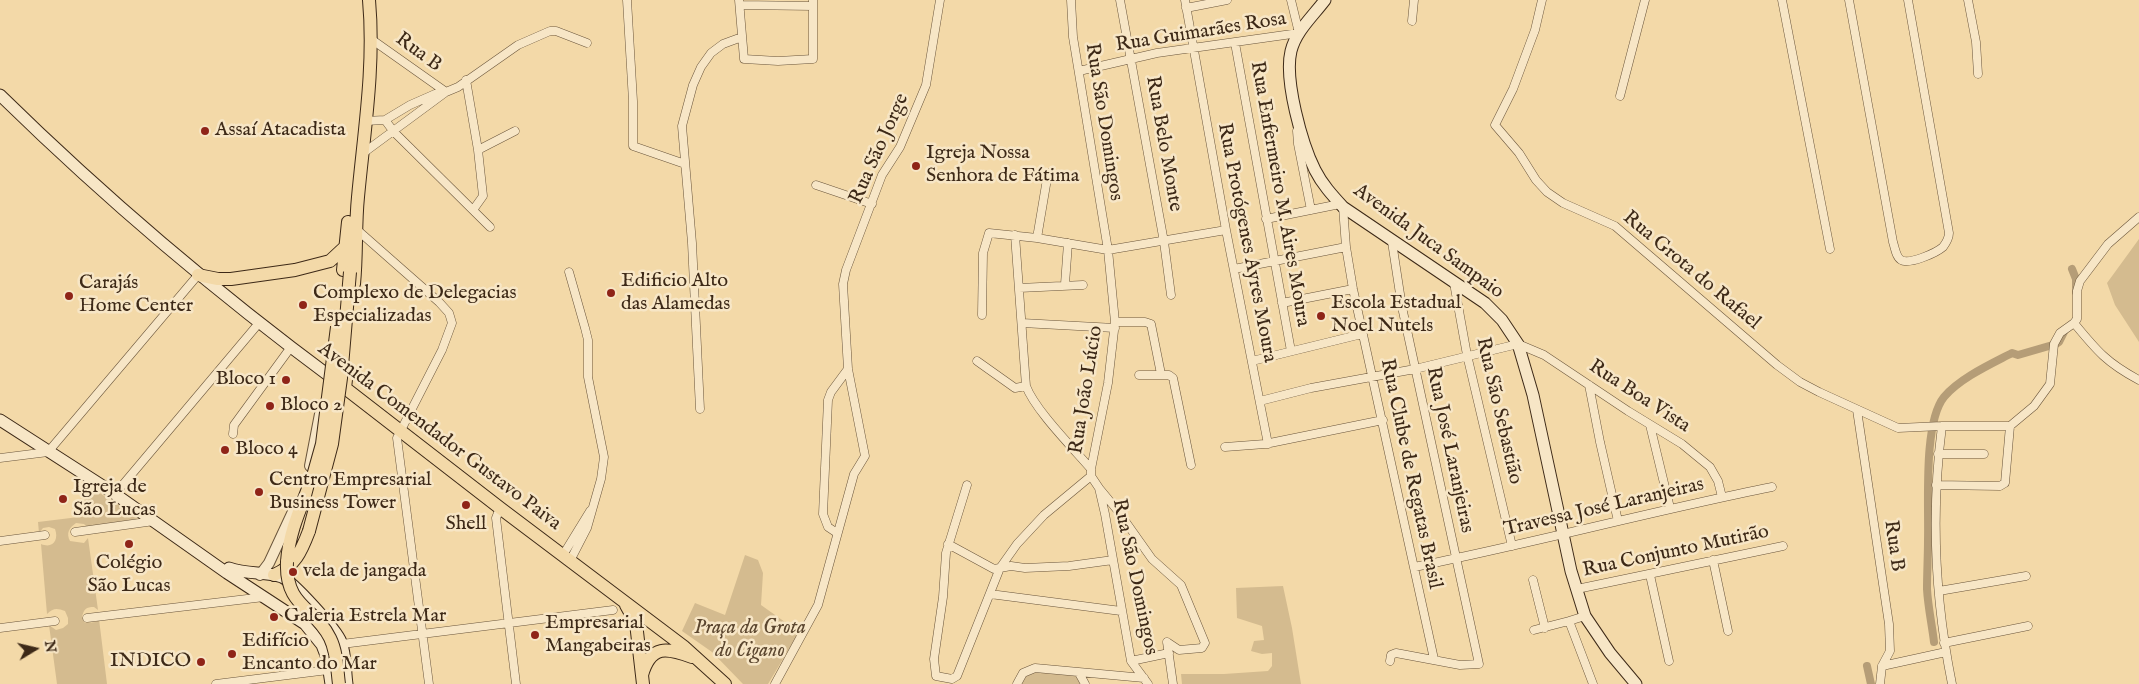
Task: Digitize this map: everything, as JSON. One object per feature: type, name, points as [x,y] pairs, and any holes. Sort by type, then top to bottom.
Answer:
[{"type":"main road","points":[[274,575],[287,569],[295,561],[309,531],[332,444],[341,378],[346,271],[345,247],[362,75],[364,44],[363,0]]},
{"type":"main road","points":[[345,388],[355,273],[355,228],[366,121],[371,39],[369,0]]},
{"type":"main road","name":"Avenida Juca Sampaio","points":[[1325,0],[1299,33],[1291,52],[1290,62],[1292,90],[1310,159],[1327,189],[1341,205],[1494,311],[1518,344],[1533,395],[1564,534],[1585,616],[1610,653],[1636,684]]},
{"type":"main road","name":"Avenida Comendador Gustavo Paiva","points":[[0,95],[141,226],[198,275],[566,558],[619,606],[683,646],[725,684]]},
{"type":"main road","points":[[339,684],[334,650],[329,636],[297,600],[292,592],[286,571],[288,542],[313,476],[322,444],[346,271],[355,228]]},
{"type":"main road","points":[[198,275],[218,279],[231,279],[295,270],[330,261],[345,247]]},
{"type":"main road","points":[[0,420],[115,494],[211,560],[226,573],[305,624],[322,645],[331,684]]},
{"type":"main road","points":[[211,560],[240,572],[274,575],[296,588],[328,621],[342,644],[347,684]]},
{"type":"main road","points":[[619,606],[636,623],[638,658],[642,679]]},
{"type":"main road","points":[[642,679],[647,662],[657,652],[671,650],[696,658]]},
{"type":"street","points":[[628,0],[633,101],[633,146],[686,164]]},
{"type":"street","name":"Rua São Jorge","points":[[774,684],[818,605],[854,474],[865,456],[848,369],[844,284],[846,270],[882,175],[900,147],[926,86],[940,0]]},
{"type":"street","name":"Rua São Domingos","points":[[1071,0],[1073,37],[1108,250]]},
{"type":"street","name":"Rua Belo Monte","points":[[1120,0],[1164,242],[1171,294]]},
{"type":"street","points":[[1186,4],[1227,0]]},
{"type":"street","points":[[1291,0],[1299,33]]},
{"type":"street","points":[[1412,21],[1414,0]]},
{"type":"street","name":"Rua Grota do Rafael","points":[[1542,0],[1535,30],[1513,89],[1495,125],[1519,153],[1536,180],[1547,192],[1578,210],[1615,226],[1782,369],[1800,382],[1898,428],[2010,426]]},
{"type":"street","points":[[1620,96],[1645,0]]},
{"type":"street","points":[[1782,0],[1830,249]]},
{"type":"street","points":[[1849,0],[1891,231],[1896,254],[1901,260],[1905,261],[1939,250],[1950,233],[1908,0]]},
{"type":"street","points":[[1968,0],[1976,42],[1978,74]]},
{"type":"street","points":[[740,3],[813,3],[813,59],[778,61],[744,59],[740,3]]},
{"type":"street","name":"Rua Protógenes Ayres Moura","points":[[1186,4],[1226,230],[1268,444]]},
{"type":"street","points":[[366,121],[385,120],[410,105],[435,94],[458,87],[518,45],[550,31],[556,31],[587,42]]},
{"type":"street","name":"Rua Guimarães Rosa","points":[[1079,71],[1157,53],[1299,33]]},
{"type":"street","points":[[700,409],[692,243],[682,126],[693,85],[701,67],[711,53],[723,44],[742,37]]},
{"type":"street","name":"Rua B","points":[[371,39],[446,92]]},
{"type":"street","name":"Rua Enfermeiro M. Aires Moura","points":[[1235,42],[1291,351]]},
{"type":"street","points":[[466,80],[478,150],[483,196],[473,210]]},
{"type":"street","points":[[362,154],[446,92]]},
{"type":"street","points":[[1297,114],[1298,144],[1311,210]]},
{"type":"street","points":[[385,120],[394,132],[490,227]]},
{"type":"street","points":[[478,150],[515,131]]},
{"type":"street","points":[[1037,238],[1048,173]]},
{"type":"street","points":[[816,185],[872,204]]},
{"type":"street","points":[[1266,219],[1341,205]]},
{"type":"street","name":"Rua Clube de Regatas Brasil","points":[[1341,205],[1346,247],[1362,334],[1434,659]]},
{"type":"street","points":[[1936,485],[2000,486],[2006,482],[2010,426],[2042,396],[2050,384],[2054,344],[2056,338],[2074,323],[2078,312],[2077,291],[2080,281],[2108,244],[2139,217]]},
{"type":"street","points":[[355,228],[439,302],[449,313],[452,323],[442,350],[400,430],[397,445],[429,684]]},
{"type":"street","points":[[982,315],[983,253],[989,233],[1037,238],[1108,250],[1226,230]]},
{"type":"street","points":[[977,361],[1016,388],[1026,386],[1015,235]]},
{"type":"street","name":"Rua José Laranjeiras","points":[[1392,242],[1402,307],[1478,664],[1460,665],[1434,659]]},
{"type":"street","points":[[1065,284],[1068,243]]},
{"type":"street","points":[[1234,269],[1346,247]]},
{"type":"street","name":"Rua João Lúcio","points":[[1091,473],[1108,383],[1115,325],[1108,250]]},
{"type":"street","points":[[566,558],[584,537],[601,480],[604,457],[588,377],[588,340],[568,272]]},
{"type":"street","points":[[0,458],[48,452],[198,275]]},
{"type":"street","name":"Rua São Sebastião","points":[[1454,283],[1468,355],[1512,546]]},
{"type":"street","points":[[1018,288],[1083,284]]},
{"type":"street","points":[[1282,303],[1353,289]]},
{"type":"street","points":[[1022,323],[1115,325],[1145,322],[1151,324],[1161,374]]},
{"type":"street","points":[[115,494],[259,323]]},
{"type":"street","points":[[2074,323],[2100,354],[2119,369],[2139,380]]},
{"type":"street","points":[[1252,361],[1362,334]]},
{"type":"street","points":[[1260,401],[1311,388],[1415,368],[1518,344]]},
{"type":"street","name":"Rua Boa Vista","points":[[1518,344],[1538,352],[1682,444],[1710,467],[1718,481],[1722,497]]},
{"type":"street","points":[[233,434],[234,425],[291,347]]},
{"type":"street","points":[[837,533],[828,527],[823,514],[828,400],[831,392],[848,369]]},
{"type":"street","points":[[260,575],[269,563],[305,484],[312,459],[328,375]]},
{"type":"street","points":[[1139,375],[1169,375],[1174,380],[1191,465]]},
{"type":"street","points":[[1589,385],[1618,521]]},
{"type":"street","name":"Rua São Domingos","points":[[1026,386],[1034,401],[1091,473],[1099,488],[1131,660],[1146,681]]},
{"type":"street","name":"Rua B","points":[[1857,410],[1889,624],[1890,651],[1882,666],[1879,676],[1880,684]]},
{"type":"street","points":[[1225,447],[1268,444],[1382,420]]},
{"type":"street","points":[[1650,425],[1670,508]]},
{"type":"street","points":[[1937,426],[1936,485],[1939,591],[1944,643],[1952,684]]},
{"type":"street","points":[[1938,454],[1984,454]]},
{"type":"street","points":[[967,485],[948,544],[934,659],[934,672],[938,677],[952,679],[957,676],[1000,568],[1017,544],[1044,515],[1091,473]]},
{"type":"street","name":"Travessa José Laranjeiras","points":[[1414,567],[1512,546],[1670,508],[1772,487]]},
{"type":"street","points":[[1099,488],[1152,559],[1181,585],[1204,638],[1204,647],[1195,650],[1179,650],[1167,642],[1173,684]]},
{"type":"street","points":[[500,508],[496,518],[516,684]]},
{"type":"street","points":[[75,532],[154,521]]},
{"type":"street","points":[[0,542],[45,535]]},
{"type":"street","points":[[948,544],[994,569],[1068,566],[1113,560]]},
{"type":"street","name":"Rua Conjunto Mutirão","points":[[1577,589],[1783,546]]},
{"type":"street","points":[[1713,560],[1728,631]]},
{"type":"street","points":[[1650,575],[1669,661]]},
{"type":"street","points":[[1939,591],[2026,576]]},
{"type":"street","points":[[1533,580],[1545,628]]},
{"type":"street","points":[[990,594],[1121,611]]},
{"type":"street","points":[[87,618],[265,597]]},
{"type":"street","points":[[342,644],[619,606]]},
{"type":"street","points":[[1534,630],[1570,622],[1585,616]]},
{"type":"street","points":[[0,628],[55,621]]},
{"type":"street","points":[[1570,622],[1594,684]]},
{"type":"street","points":[[1944,643],[2028,626]]},
{"type":"street","points":[[1882,666],[1946,652]]},
{"type":"street","points":[[1131,660],[1168,653]]},
{"type":"street","points":[[1390,661],[1390,655],[1394,653],[1434,659]]},
{"type":"street","points":[[1017,684],[1023,673],[1035,668],[1146,681]]},
{"type":"street","points":[[216,684],[328,670]]},
{"type":"street","points":[[1079,673],[1085,684]]},
{"type":"green space","points":[[2139,239],[2139,342],[2115,305],[2107,283]]},
{"type":"green space","points":[[92,488],[137,517],[136,520],[88,528],[84,524],[76,523],[69,531],[70,541],[84,543],[88,538],[98,610],[94,607],[87,608],[82,617],[85,623],[96,622],[99,619],[107,684],[57,684],[49,625],[56,630],[63,628],[68,624],[68,618],[65,611],[60,609],[55,609],[47,614],[41,544],[52,544],[56,533],[55,529],[49,527],[43,528],[39,533],[38,522],[87,516],[83,491]]},
{"type":"green space","name":"Praça da Grota do Cigano","points":[[745,555],[758,560],[763,573],[761,605],[799,632],[768,684],[743,684],[712,652],[682,631],[695,603],[725,615]]},
{"type":"green space","points":[[1283,586],[1301,684],[1182,684],[1181,674],[1268,671],[1272,666],[1272,653],[1262,654],[1251,651],[1254,641],[1264,640],[1262,626],[1237,618],[1236,588]]},
{"type":"green space","points":[[1028,670],[1072,673],[1078,677],[1081,684],[1019,684]]},
{"type":"waterway","points":[[2072,269],[2076,279],[2076,292]]},
{"type":"waterway","points":[[1934,642],[1927,589],[1928,487],[1930,445],[1937,409],[1951,390],[1976,372],[2012,353],[2018,355],[2056,344],[2064,332]]},
{"type":"waterway","points":[[1867,666],[1871,684]]},
{"type":"place","name":"Assaí Atacadista","points":[[205,131]]},
{"type":"place","name":"Igreja Nossa Senhora de Fátima","points":[[916,166]]},
{"type":"place","name":"Edificio Alto das Alamedas","points":[[611,293]]},
{"type":"place","name":"Carajás Home Center","points":[[69,296]]},
{"type":"place","name":"Complexo de Delegacias Especializadas","points":[[303,305]]},
{"type":"place","name":"Escola Estadual Noel Nutels","points":[[1321,316]]},
{"type":"place","name":"Bloco 1","points":[[286,380]]},
{"type":"place","name":"Bloco 2","points":[[270,406]]},
{"type":"place","name":"Bloco 4","points":[[225,450]]},
{"type":"place","name":"Centro Empresarial Business Tower","points":[[259,492]]},
{"type":"place","name":"Igreja de São Lucas","points":[[63,499]]},
{"type":"place","name":"Shell","points":[[466,505]]},
{"type":"place","name":"Colégio São Lucas","points":[[129,544]]},
{"type":"place","name":"vela de jangada","points":[[293,572]]},
{"type":"place","name":"Galeria Estrela Mar","points":[[274,617]]},
{"type":"place","name":"Empresarial Mangabeiras","points":[[535,635]]},
{"type":"place","name":"Edifício Encanto do Mar","points":[[232,654]]},
{"type":"place","name":"INDICO","points":[[201,662]]}]
